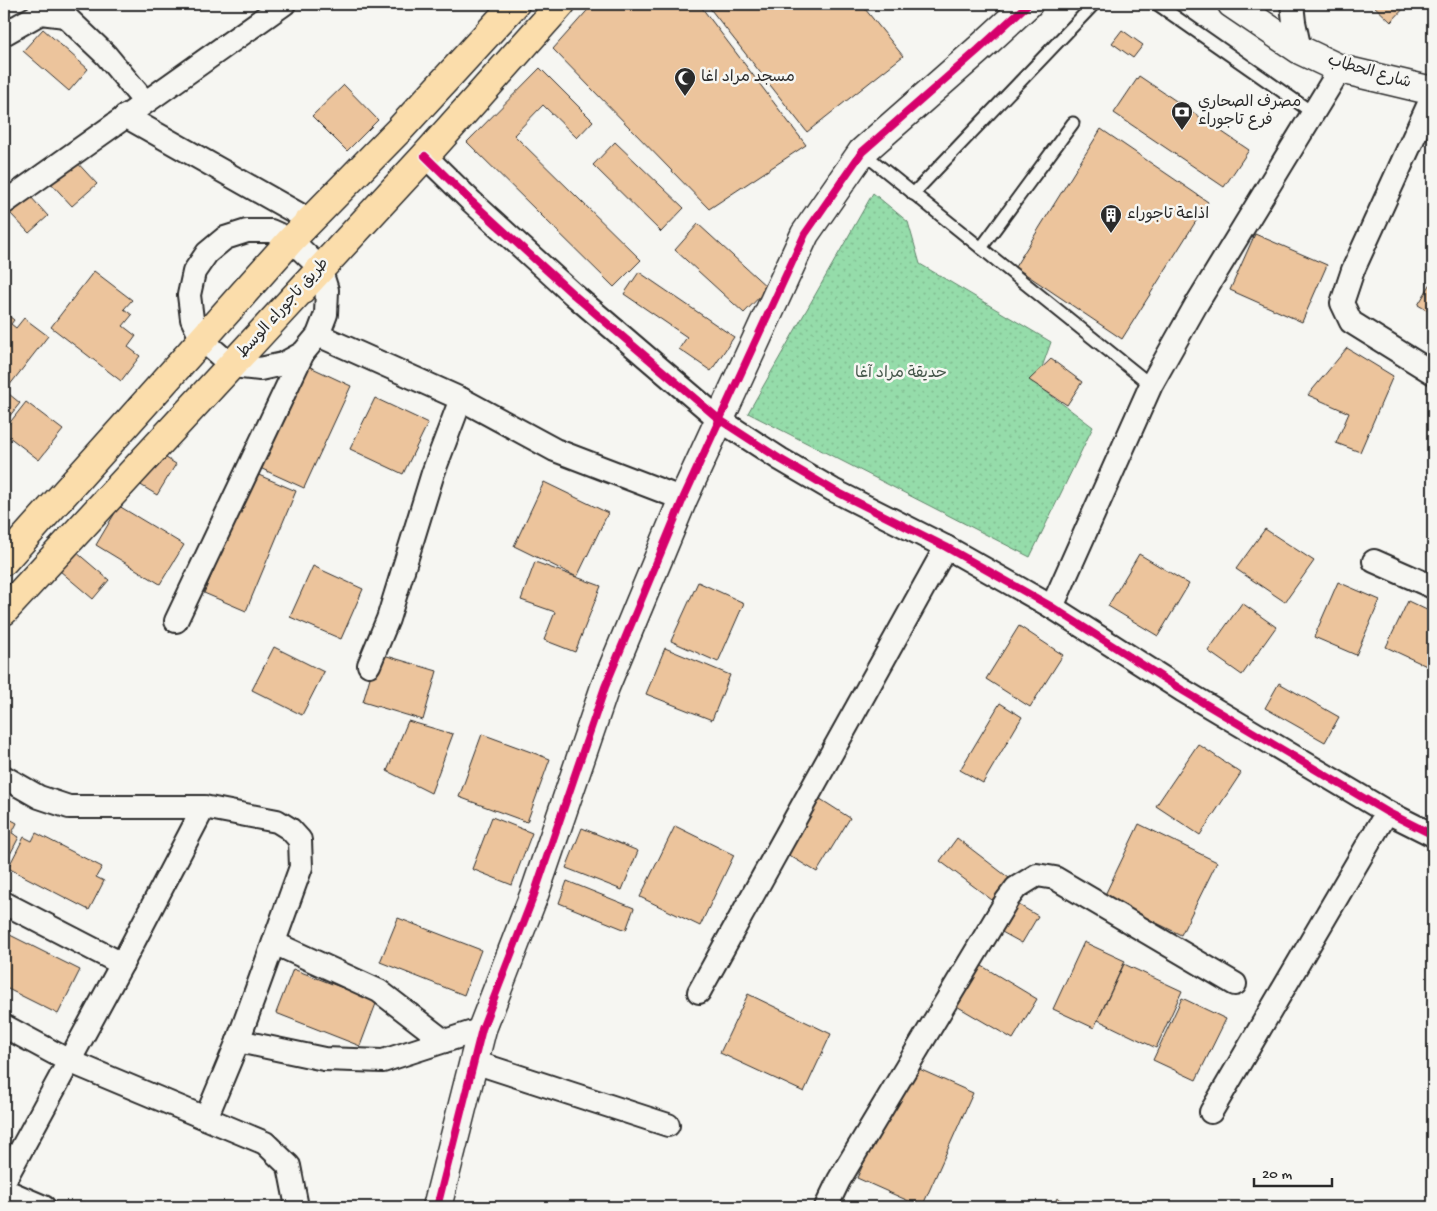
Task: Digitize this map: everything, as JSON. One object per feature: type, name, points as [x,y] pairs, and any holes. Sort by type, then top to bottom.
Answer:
[{"type":"main road","name":"طريق تاجوراء الوسط","points":[[4,611],[425,156],[561,4]]},
{"type":"main road","points":[[4,561],[291,240],[312,221],[400,129],[505,8]]},
{"type":"street","points":[[4,203],[284,4]]},
{"type":"street","points":[[437,1207],[482,1029],[534,895],[605,687],[683,499],[805,234],[862,152],[1028,4]]},
{"type":"street","name":"شارع الحطاب","points":[[1232,4],[1300,50],[1340,68],[1433,91]]},
{"type":"street","points":[[1292,4],[1300,50]]},
{"type":"street","points":[[4,34],[40,13],[65,16],[106,55],[145,102]]},
{"type":"street","points":[[1052,607],[1151,384],[1196,305],[1340,68]]},
{"type":"street","points":[[1433,95],[1354,270],[1342,303],[1351,322],[1433,373]]},
{"type":"street","points":[[124,116],[312,221]]},
{"type":"street","points":[[425,156],[472,202],[574,295],[720,420],[780,460],[946,547],[1052,607],[1182,690],[1388,812],[1433,836]]},
{"type":"street","points":[[176,620],[303,353],[318,335],[326,314],[327,290],[320,268],[291,240],[271,231],[247,231],[225,238],[207,253],[194,272],[189,296],[192,319],[202,340],[232,366],[260,369],[283,364],[303,353]]},
{"type":"street","points":[[318,335],[461,399],[555,450],[683,499]]},
{"type":"street","points":[[369,665],[388,619],[433,473],[461,399]]},
{"type":"street","points":[[699,992],[946,547]]},
{"type":"street","points":[[1374,561],[1433,587]]},
{"type":"street","points":[[4,777],[39,797],[69,807],[204,807],[277,820],[290,829],[300,840],[301,867],[238,1040],[206,1118]]},
{"type":"street","points":[[4,1181],[122,964],[204,807]]},
{"type":"street","points":[[1211,1112],[1388,812]]},
{"type":"street","points":[[826,1207],[839,1180],[1007,900],[1016,888],[1037,874],[1055,878],[1235,984]]},
{"type":"street","points":[[4,903],[122,964]]},
{"type":"street","points":[[274,943],[380,991],[444,1041]]},
{"type":"street","points":[[4,1026],[69,1061],[265,1143],[290,1166],[297,1207]]},
{"type":"street","points":[[238,1040],[324,1059],[383,1062],[482,1029]]},
{"type":"street","points":[[474,1062],[668,1124]]},
{"type":"street","points":[[4,1190],[44,1207]]},
{"type":"lane","points":[[914,194],[1094,4]]},
{"type":"lane","points":[[1157,4],[1313,113]]},
{"type":"lane","points":[[981,248],[1073,123]]},
{"type":"lane","points":[[862,152],[1151,384]]},
{"type":"green space","name":"حديقة مراد آغا","points":[[873,193],[908,222],[920,264],[1051,342],[1036,384],[1093,427],[1030,557],[748,413]]},
{"type":"building","name":"مسجد مراد اغا","points":[[593,4],[699,4],[806,145],[709,209],[553,49]]},
{"type":"building","points":[[711,4],[861,4],[903,56],[807,132],[708,6]]},
{"type":"building","points":[[1372,4],[1408,4],[1391,22]]},
{"type":"building","points":[[43,29],[88,69],[69,91],[23,51]]},
{"type":"building","points":[[1122,30],[1143,45],[1133,58],[1112,43]]},
{"type":"building","points":[[540,68],[593,121],[577,138],[543,105],[514,135],[641,260],[614,287],[467,142]]},
{"type":"building","name":"مصرف الصحاري فرع تاجوراء","points":[[1139,76],[1249,150],[1224,187],[1114,113]]},
{"type":"building","points":[[344,85],[378,120],[347,151],[312,116]]},
{"type":"building","name":"اذاعة تاجوراء","points":[[1101,129],[1208,202],[1122,339],[1015,267]]},
{"type":"building","points":[[615,142],[684,208],[661,232],[593,165]]},
{"type":"building","points":[[73,158],[97,184],[72,206],[49,181]]},
{"type":"building","points":[[30,196],[48,216],[29,233],[10,213]]},
{"type":"building","points":[[698,224],[768,288],[744,313],[675,250]]},
{"type":"building","points":[[1255,234],[1327,265],[1302,322],[1230,290]]},
{"type":"building","points":[[4,237],[10,243],[4,249]]},
{"type":"building","points":[[94,271],[132,300],[124,309],[132,315],[123,326],[136,336],[128,347],[140,356],[121,381],[51,327]]},
{"type":"building","points":[[639,272],[734,337],[711,371],[679,349],[687,337],[624,294]]},
{"type":"building","points":[[1433,280],[1433,314],[1418,305]]},
{"type":"building","points":[[4,312],[14,320],[11,324],[16,328],[24,318],[48,336],[9,386],[4,382]]},
{"type":"building","points":[[1347,348],[1393,376],[1360,452],[1336,443],[1349,413],[1308,395]]},
{"type":"building","points":[[1051,359],[1082,382],[1067,405],[1029,380]]},
{"type":"building","points":[[306,365],[351,386],[304,488],[260,468]]},
{"type":"building","points":[[4,390],[20,403],[4,423]]},
{"type":"building","points":[[375,398],[428,423],[403,474],[350,449]]},
{"type":"building","points":[[26,402],[63,430],[39,460],[4,433],[4,430]]},
{"type":"building","points":[[158,453],[176,464],[157,495],[139,484]]},
{"type":"building","points":[[254,473],[296,491],[246,611],[204,593]]},
{"type":"building","points":[[544,482],[608,513],[577,577],[514,546]]},
{"type":"building","points":[[119,506],[184,545],[160,584],[96,545]]},
{"type":"building","points":[[1265,529],[1314,561],[1285,602],[1236,569]]},
{"type":"building","points":[[76,552],[109,580],[93,599],[60,571]]},
{"type":"building","points":[[1139,554],[1189,584],[1158,636],[1108,606]]},
{"type":"building","points":[[535,562],[601,586],[575,652],[544,640],[555,612],[521,600]]},
{"type":"building","points":[[313,566],[363,589],[341,639],[290,617]]},
{"type":"building","points":[[698,582],[744,603],[718,662],[671,641]]},
{"type":"building","points":[[1338,582],[1380,600],[1356,655],[1314,637]]},
{"type":"building","points":[[1408,601],[1433,613],[1433,669],[1386,647]]},
{"type":"building","points":[[1242,603],[1276,627],[1242,675],[1208,651]]},
{"type":"building","points":[[1019,626],[1063,655],[1030,707],[986,679]]},
{"type":"building","points":[[274,647],[324,672],[302,715],[252,690]]},
{"type":"building","points":[[665,648],[730,675],[712,720],[646,694]]},
{"type":"building","points":[[377,653],[437,671],[423,720],[363,702]]},
{"type":"building","points":[[1279,683],[1339,717],[1325,742],[1265,708]]},
{"type":"building","points":[[1000,703],[1022,717],[983,783],[960,770]]},
{"type":"building","points":[[408,721],[453,734],[431,793],[387,771]]},
{"type":"building","points":[[482,734],[550,759],[527,822],[459,797]]},
{"type":"building","points":[[1198,744],[1241,773],[1200,835],[1156,806]]},
{"type":"building","points":[[814,795],[850,818],[817,872],[780,850]]},
{"type":"building","points":[[4,816],[17,823],[12,833],[19,837],[4,866]]},
{"type":"building","points":[[492,817],[532,833],[512,885],[472,869]]},
{"type":"building","points":[[1139,824],[1217,862],[1181,935],[1104,897]]},
{"type":"building","points":[[675,826],[734,855],[700,926],[640,897]]},
{"type":"building","points":[[582,828],[638,851],[622,890],[566,868]]},
{"type":"building","points":[[36,833],[102,867],[96,877],[104,881],[89,910],[8,868],[24,837],[32,841]]},
{"type":"building","points":[[957,838],[1009,878],[992,900],[940,861]]},
{"type":"building","points":[[567,881],[634,908],[626,930],[559,903]]},
{"type":"building","points":[[1007,898],[1038,916],[1022,943],[991,926]]},
{"type":"building","points":[[398,918],[481,950],[464,995],[380,962]]},
{"type":"building","points":[[4,932],[80,970],[58,1014],[4,987]]},
{"type":"building","points":[[1084,942],[1125,961],[1094,1028],[1053,1009]]},
{"type":"building","points":[[972,960],[1037,999],[1013,1039],[948,1001]]},
{"type":"building","points":[[1124,964],[1182,991],[1156,1048],[1098,1020]]},
{"type":"building","points":[[293,969],[377,1001],[360,1046],[276,1013]]},
{"type":"building","points":[[748,994],[831,1034],[804,1092],[720,1053]]},
{"type":"building","points":[[1182,998],[1226,1019],[1196,1080],[1153,1060]]},
{"type":"building","points":[[908,1064],[973,1093],[922,1207],[857,1178]]},
{"type":"building","points":[[1057,1198],[1076,1207],[1053,1207]]},
{"type":"cycle path","points":[[437,1207],[482,1029],[534,895],[605,687],[683,499],[805,234],[862,152],[1028,4]]},
{"type":"cycle path","points":[[425,156],[472,202],[574,295],[720,420],[780,459],[833,490],[946,547],[1052,607],[1182,690],[1387,812],[1433,835]]},
{"type":"place","name":"مسجد مراد اغا","points":[[685,97]]},
{"type":"place","name":"مصرف الصحاري فرع تاجوراء","points":[[1182,131]]},
{"type":"place","name":"اذاعة تاجوراء","points":[[1111,234]]}]
